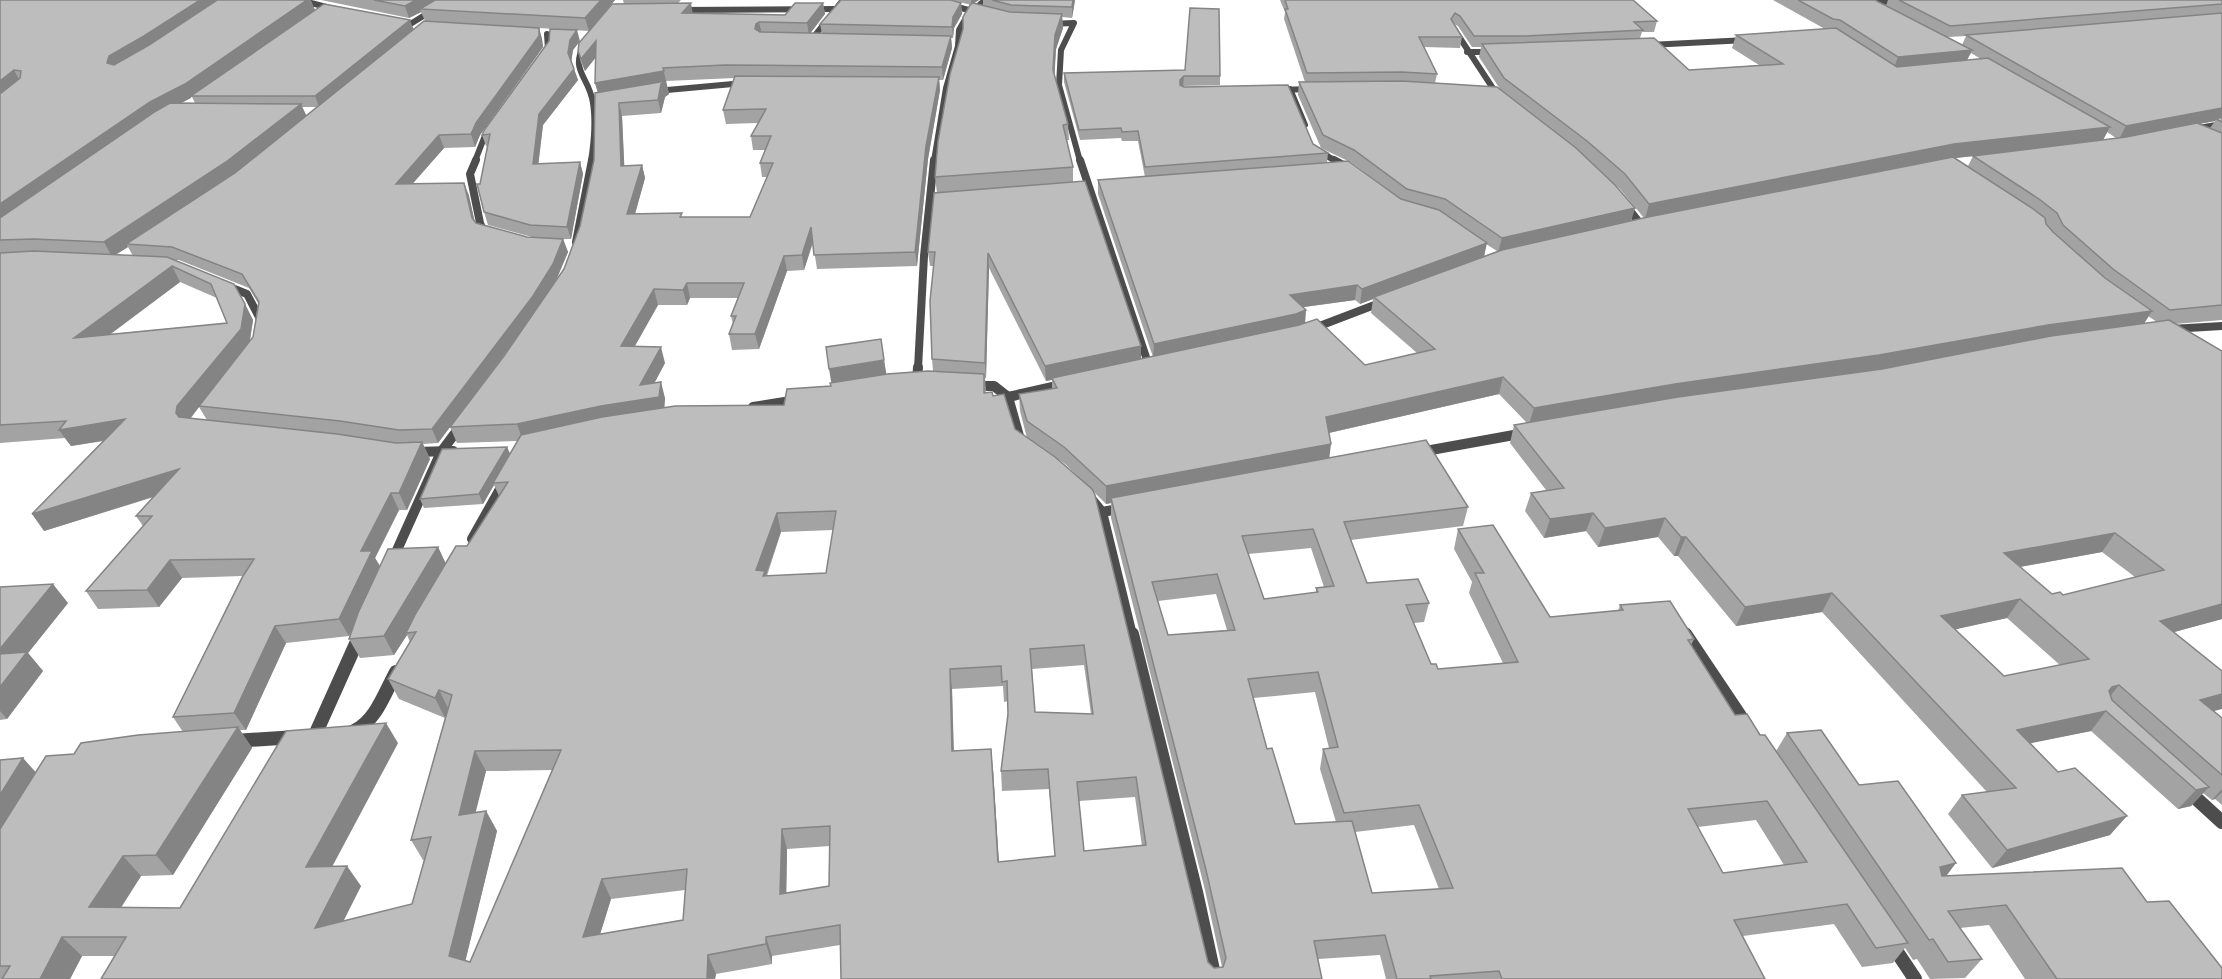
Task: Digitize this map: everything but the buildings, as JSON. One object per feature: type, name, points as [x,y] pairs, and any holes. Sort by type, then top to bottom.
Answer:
[{"type":"street","points":[[300,0],[337,10]]},
{"type":"street","points":[[412,23],[449,0]]},
{"type":"street","points":[[812,39],[843,0]]},
{"type":"street","points":[[931,0],[973,10],[986,16]]},
{"type":"street","points":[[917,381],[930,201],[946,85],[959,43],[958,30],[973,10],[985,0]]},
{"type":"street","points":[[1863,2],[1914,0]]},
{"type":"street","points":[[1863,2],[1877,8]]},
{"type":"street","points":[[317,15],[327,8]]},
{"type":"street","points":[[672,10],[838,9]]},
{"type":"street","points":[[401,21],[426,27]]},
{"type":"street","points":[[1042,23],[1074,23],[1061,50],[1059,85],[1088,190],[1149,366]]},
{"type":"street","points":[[1454,29],[1467,52],[1496,94],[1503,100]]},
{"type":"street","points":[[536,33],[558,34]]},
{"type":"street","points":[[536,66],[548,50],[547,34]]},
{"type":"street","points":[[572,258],[590,178],[593,102],[576,64],[577,53],[589,36],[579,36]]},
{"type":"street","points":[[802,39],[824,39]]},
{"type":"street","points":[[1642,46],[1749,40]]},
{"type":"street","points":[[948,43],[959,43]]},
{"type":"street","points":[[1467,52],[1501,52]]},
{"type":"street","points":[[648,93],[692,86],[751,83]]},
{"type":"street","points":[[934,85],[946,85]]},
{"type":"street","points":[[1290,89],[1307,132]]},
{"type":"street","points":[[1267,90],[1323,89]]},
{"type":"street","points":[[1485,94],[1496,94]]},
{"type":"street","points":[[593,102],[604,100]]},
{"type":"street","points":[[498,119],[484,138],[470,174],[483,230],[501,236]]},
{"type":"street","points":[[2179,132],[2222,124]]},
{"type":"street","points":[[2189,130],[2200,135]]},
{"type":"street","points":[[1311,142],[1317,152],[1357,174]]},
{"type":"street","points":[[1336,169],[1348,168]]},
{"type":"street","points":[[1077,191],[1100,189]]},
{"type":"street","points":[[1616,194],[1642,226]]},
{"type":"street","points":[[930,201],[941,200]]},
{"type":"street","points":[[1631,228],[1653,223]]},
{"type":"street","points":[[564,246],[575,246]]},
{"type":"street","points":[[217,282],[247,294],[260,319],[257,339]]},
{"type":"street","points":[[1296,335],[1396,297]]},
{"type":"street","points":[[2176,341],[2157,330],[2222,326]]},
{"type":"street","points":[[1138,369],[1160,364]]},
{"type":"street","points":[[905,383],[927,382]]},
{"type":"street","points":[[1008,397],[1073,383]]},
{"type":"street","points":[[966,386],[994,386],[1008,397],[1021,443],[1029,448]]},
{"type":"street","points":[[745,408],[802,399]]},
{"type":"street","points":[[388,572],[441,452],[469,414]]},
{"type":"street","points":[[1413,453],[1530,432]]},
{"type":"street","points":[[405,452],[464,451]]},
{"type":"street","points":[[465,550],[512,468]]},
{"type":"street","points":[[1083,490],[1102,512],[1196,892],[1215,979]]},
{"type":"street","points":[[1102,512],[1135,506]]},
{"type":"street","points":[[327,734],[363,626]]},
{"type":"street","points":[[1685,633],[1750,732]]},
{"type":"street","points":[[222,742],[359,730],[366,723],[401,662]]},
{"type":"street","points":[[2179,783],[2222,822]]},
{"type":"street","points":[[1882,930],[1915,979]]}]
